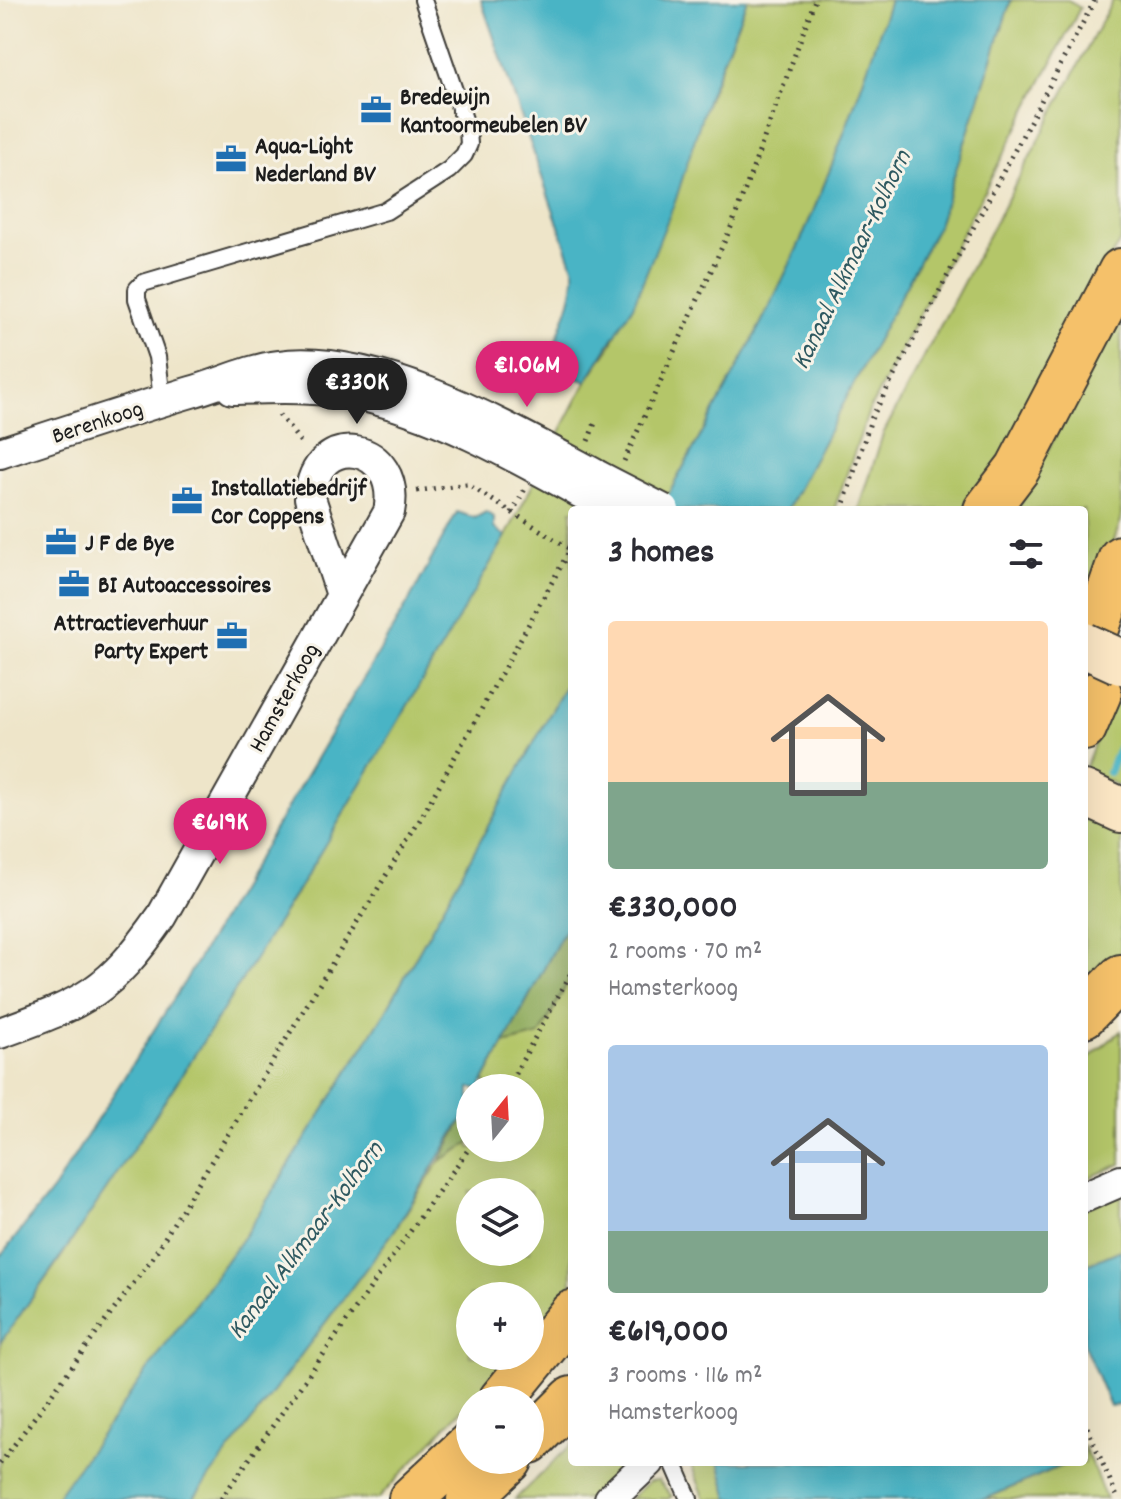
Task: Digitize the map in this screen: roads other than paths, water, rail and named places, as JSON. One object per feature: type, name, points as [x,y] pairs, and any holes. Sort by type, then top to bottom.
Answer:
[{"type":"main road","points":[[989,506],[1018,468],[1121,271]]},
{"type":"main road","points":[[1006,506],[1018,468]]},
{"type":"main road","points":[[1103,666],[1121,558]]},
{"type":"main road","points":[[1088,795],[1121,810]]},
{"type":"main road","points":[[1088,1011],[1121,977]]},
{"type":"main road","points":[[512,1386],[568,1318]]},
{"type":"main road","points":[[532,1386],[568,1352]]},
{"type":"main road","points":[[544,1427],[568,1403]]},
{"type":"main road","points":[[411,1499],[456,1466]]},
{"type":"street","name":"Berenkoog","points":[[0,453],[162,400],[280,366],[351,371],[456,404],[655,506]]},
{"type":"street","name":"Hamsterkoog","points":[[0,1033],[70,1008],[92,996],[139,948],[162,916],[341,592],[389,512],[393,494],[389,476],[377,461],[362,453],[330,455],[318,464],[310,498],[341,592]]},
{"type":"street","name":"Berenkoog","points":[[600,480],[612,506]]},
{"type":"street","points":[[1088,1195],[1121,1181]]},
{"type":"street","points":[[610,1499],[645,1466]]},
{"type":"lane","points":[[162,400],[157,357],[137,299],[137,289],[143,283],[386,211],[449,170],[464,155],[469,144],[468,131],[423,0]]},
{"type":"lane","points":[[675,1466],[689,1499]]},
{"type":"water","points":[[481,0],[747,0],[708,97],[676,199],[633,306],[586,382],[573,376],[569,382],[555,377],[558,372],[547,366],[569,305],[574,270]]},
{"type":"water","name":"Kanaal Alkmaar-Kolhorn","points":[[890,0],[1011,0],[938,225],[789,506],[662,506],[740,363],[796,250],[863,80]]},
{"type":"water","points":[[457,512],[475,518],[486,512],[494,517],[494,528],[506,536],[325,844],[200,1047],[0,1343],[0,1257],[54,1188],[185,981],[409,601]]},
{"type":"water","name":"Kanaal Alkmaar-Kolhorn","points":[[568,681],[568,923],[487,1074],[456,1074],[456,1130],[394,1231],[193,1499],[55,1499],[247,1232],[386,1011]]},
{"type":"water","points":[[1121,1250],[1121,1405],[1110,1406],[1088,1354],[1088,1264]]},
{"type":"water","points":[[720,1466],[1061,1466],[985,1499],[729,1499]]},
{"type":"waterway","points":[[1109,772],[1121,744]]},
{"type":"place","name":"Bredewijn Kantoormeubelen BV","points":[[376,110]]},
{"type":"place","name":"Aqua-Light Nederland BV","points":[[231,159]]},
{"type":"place","name":"Installatiebedrijf Cor Coppens","points":[[187,501]]},
{"type":"place","name":"J F de Bye","points":[[61,542]]},
{"type":"place","name":"BI Autoaccessoires","points":[[74,584]]},
{"type":"place","name":"Attractieverhuur Party Expert","points":[[232,636]]}]
